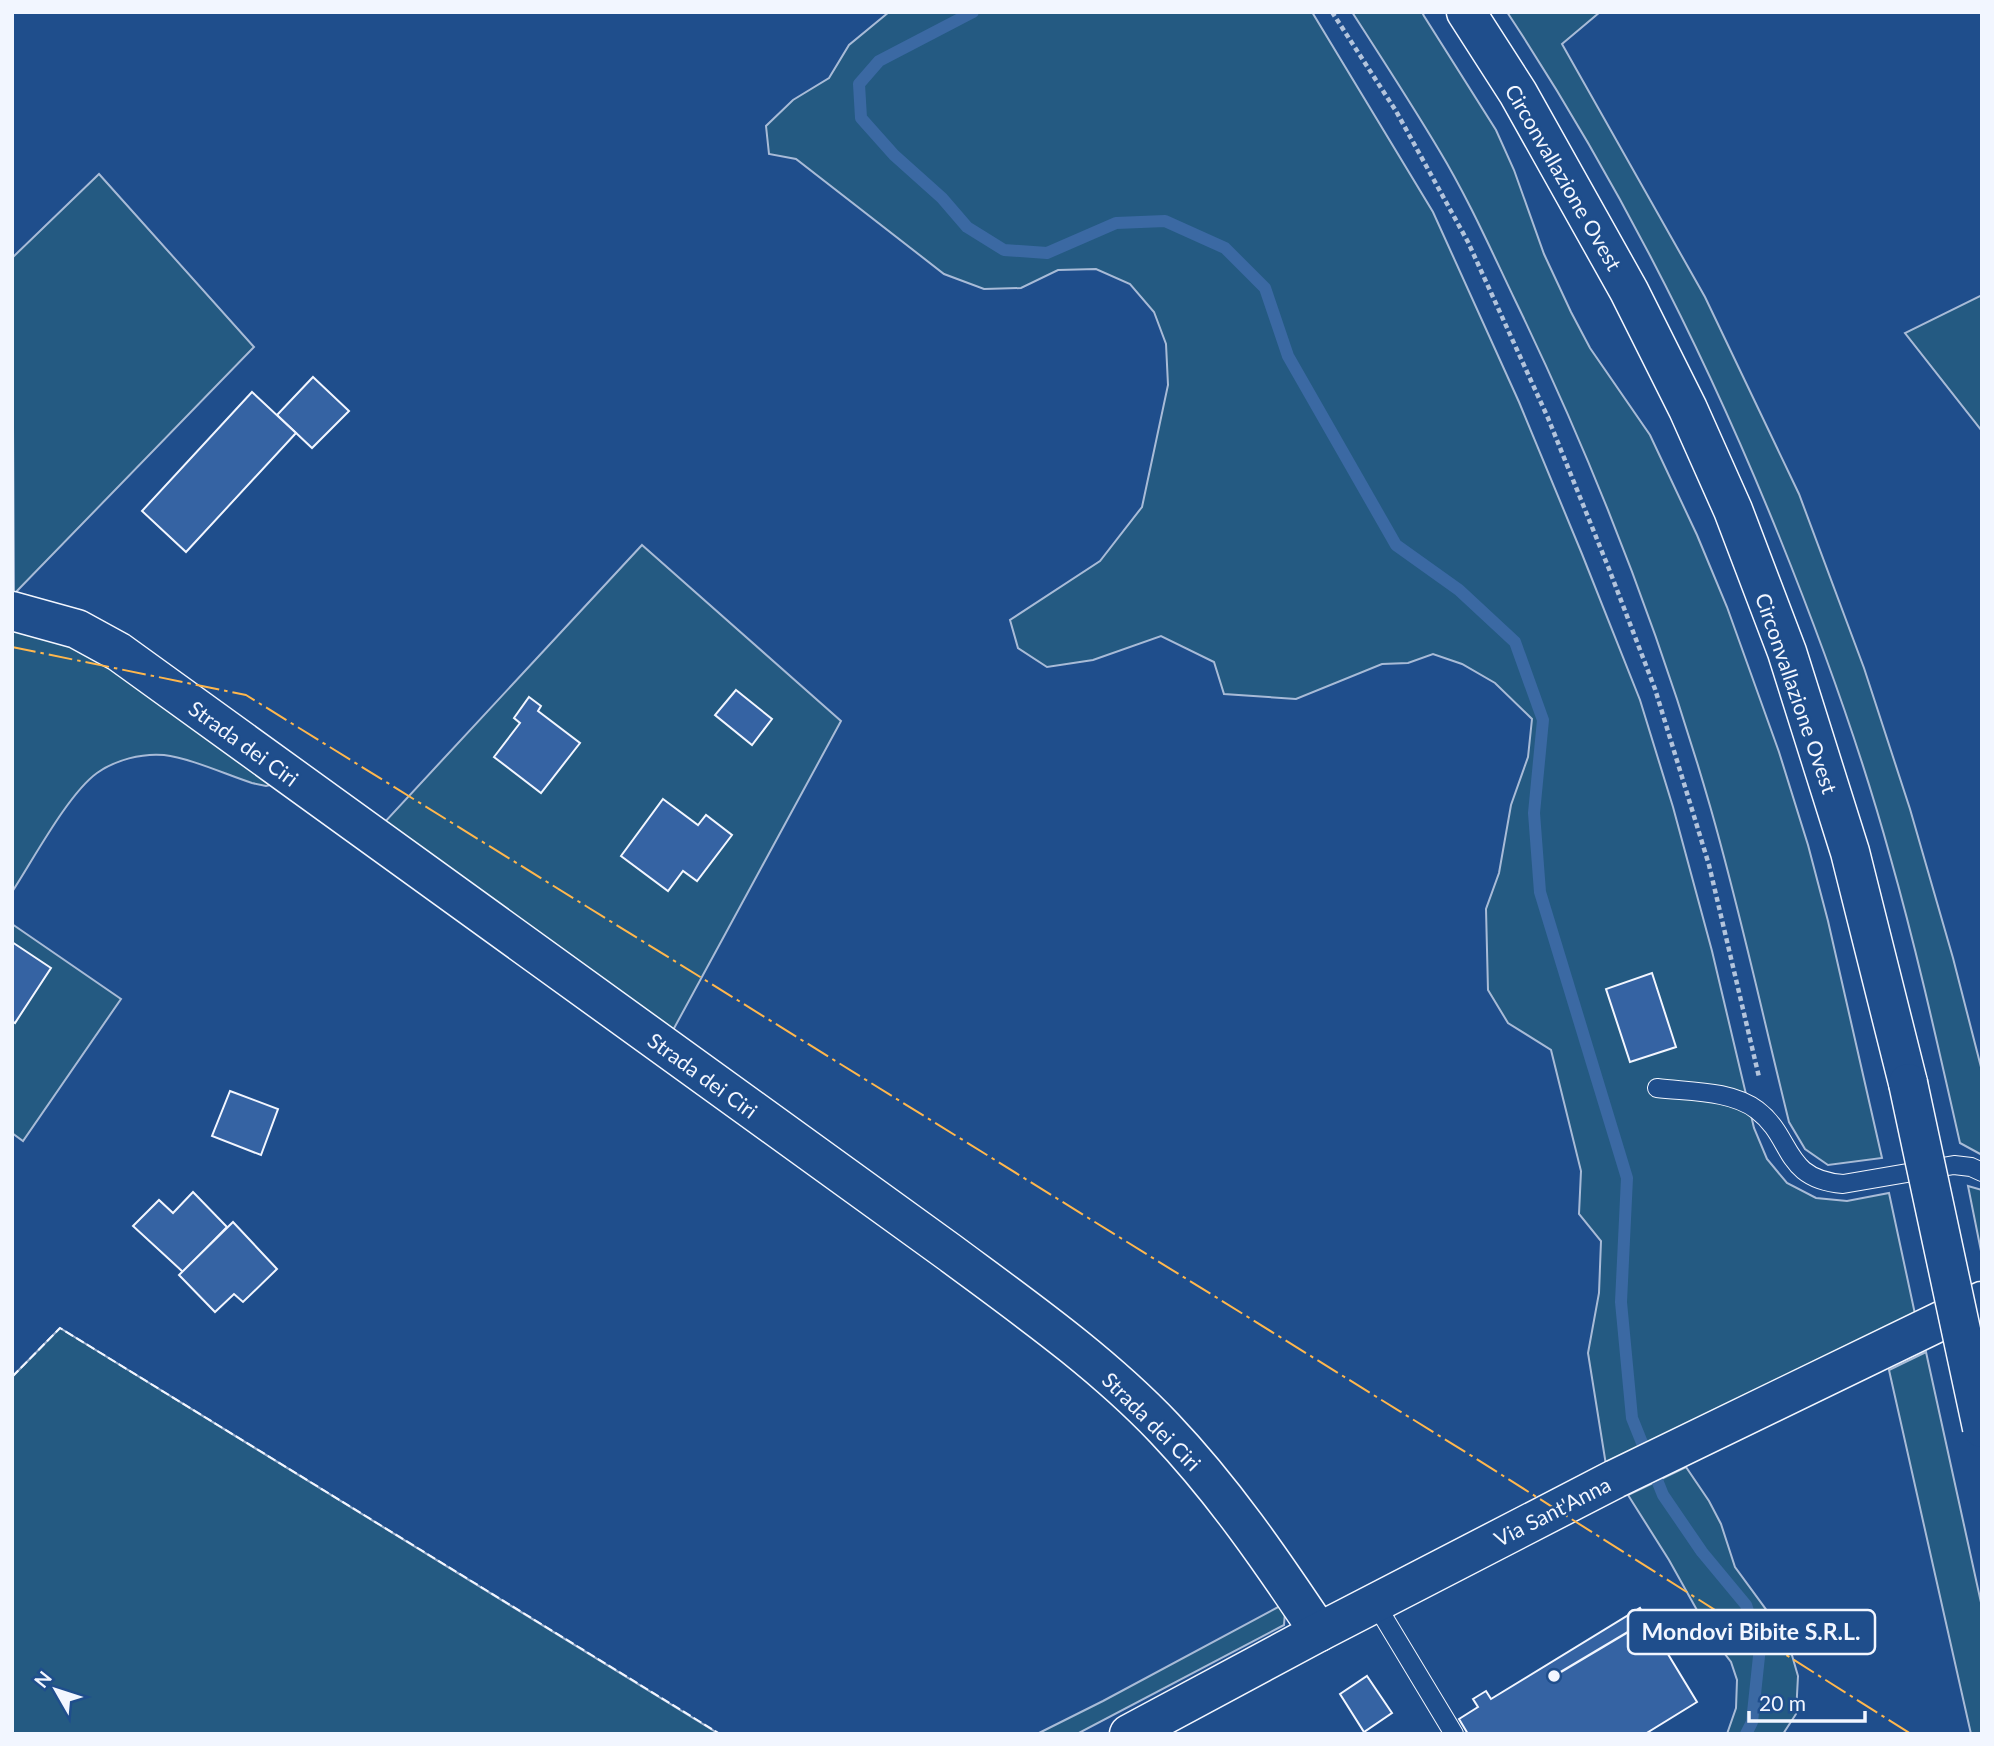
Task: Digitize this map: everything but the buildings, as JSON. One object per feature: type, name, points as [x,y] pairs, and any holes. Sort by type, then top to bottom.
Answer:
[{"type":"main road","name":"Circonvallazione Ovest","points":[[1466,12],[1517,93],[1629,291],[1688,409],[1733,510],[1787,652],[1850,852],[1908,1083],[1982,1428]]},
{"type":"main road","name":"Strada dei Ciri","points":[[12,611],[77,629],[119,652],[949,1252],[1047,1326],[1117,1383],[1183,1448],[1264,1550],[1319,1632]]},
{"type":"main road","name":"Via Sant'Anna","points":[[1129,1734],[1319,1632],[1650,1462],[1982,1301]]},
{"type":"lane","points":[[1657,1088],[1727,1097],[1757,1110],[1769,1122],[1794,1162],[1808,1175],[1825,1183],[1843,1184],[1954,1165],[1971,1167],[1982,1172]]},
{"type":"lane","points":[[1375,1603],[1454,1734]]},
{"type":"path","points":[[1332,12],[1396,111],[1468,242],[1537,393],[1609,569],[1655,689],[1709,865],[1769,1122]]},
{"type":"shaded area","points":[[889,12],[1312,12],[1433,212],[1519,402],[1640,700],[1673,807],[1712,951],[1754,1128],[1767,1159],[1787,1183],[1816,1198],[1847,1201],[1889,1193],[1915,1314],[1606,1465],[1588,1353],[1599,1293],[1601,1241],[1579,1214],[1581,1171],[1551,1050],[1508,1023],[1488,990],[1486,909],[1499,873],[1511,805],[1528,757],[1532,719],[1495,683],[1462,664],[1433,654],[1408,663],[1382,664],[1296,699],[1224,694],[1214,662],[1161,636],[1093,660],[1047,667],[1018,648],[1010,620],[1100,561],[1142,507],[1168,385],[1166,344],[1154,312],[1130,284],[1096,269],[1058,270],[1021,288],[984,289],[944,274],[796,159],[769,154],[766,126],[793,100],[829,78],[849,45]]},
{"type":"shaded area","points":[[1352,12],[1422,12],[1496,130],[1514,170],[1544,254],[1571,312],[1590,348],[1650,435],[1697,535],[1727,607],[1779,752],[1808,845],[1882,1158],[1828,1165],[1805,1149],[1789,1122],[1710,806],[1670,677],[1623,549],[1544,361],[1469,205],[1450,168]]},
{"type":"shaded area","points":[[1507,12],[1600,12],[1562,44],[1705,297],[1799,494],[1864,668],[1910,809],[1953,958],[1982,1071],[1982,1155],[1960,1143],[1900,892],[1866,775],[1810,615],[1751,468],[1656,267],[1585,138]]},
{"type":"shaded area","points":[[99,174],[254,347],[14,594],[12,258]]},
{"type":"shaded area","points":[[1982,295],[1982,431],[1905,333]]},
{"type":"shaded area","points":[[642,545],[841,721],[672,1032],[382,825]]},
{"type":"shaded area","points":[[12,628],[94,654],[275,784],[266,786],[252,783],[197,763],[164,755],[138,756],[112,764],[97,773],[74,796],[12,892]]},
{"type":"shaded area","points":[[12,924],[121,999],[23,1141],[12,1133]]},
{"type":"shaded area","points":[[1968,1186],[1982,1190],[1982,1256]]},
{"type":"shaded area","points":[[60,1328],[719,1734],[12,1734],[12,1377]]},
{"type":"shaded area","points":[[1926,1352],[1982,1607],[1982,1734],[1971,1734],[1889,1370]]},
{"type":"shaded area","points":[[1686,1467],[1721,1524],[1735,1567],[1787,1638],[1798,1676],[1796,1714],[1783,1734],[1727,1734],[1736,1708],[1737,1680],[1731,1662],[1712,1637],[1669,1560],[1628,1495]]},
{"type":"shaded area","points":[[1282,1605],[1285,1612],[1284,1625],[1077,1734],[1037,1734],[1103,1701]]},
{"type":"waterway","points":[[973,12],[879,61],[859,84],[861,118],[894,155],[942,198],[967,227],[1004,250],[1047,253],[1116,223],[1165,221],[1225,248],[1265,288],[1288,356],[1396,545],[1459,590],[1515,642],[1543,720],[1534,813],[1540,892],[1627,1178],[1621,1302],[1632,1418],[1663,1495],[1702,1552],[1746,1605],[1760,1647],[1752,1722],[1746,1734]]},
{"type":"fence","points":[[12,1377],[60,1328],[720,1734]]},
{"type":"power","points":[[12,647],[246,695],[1475,1458],[1911,1734]]},
{"type":"place","name":"Mondovi Bibite S.R.L.","points":[[1554,1676]]}]
